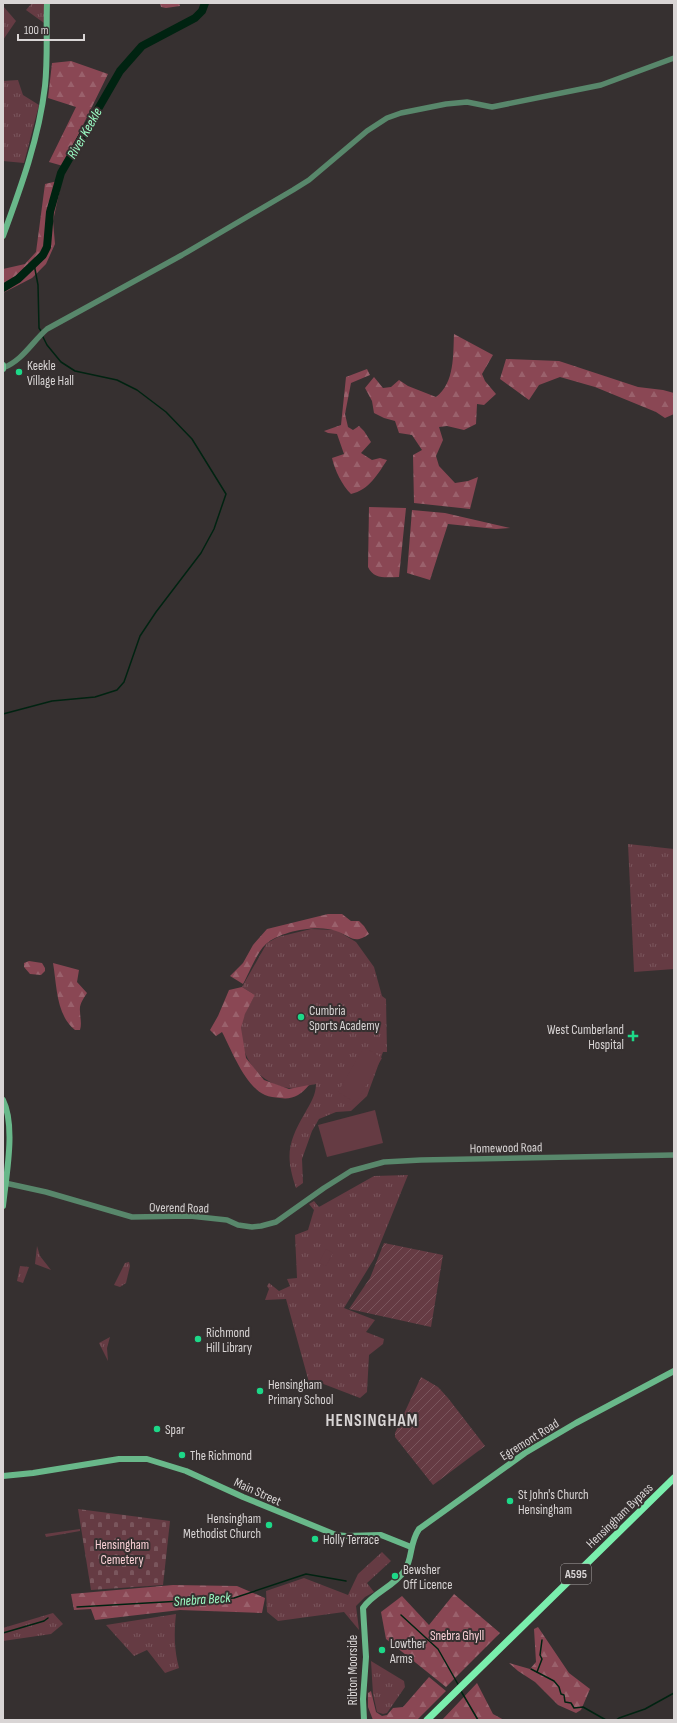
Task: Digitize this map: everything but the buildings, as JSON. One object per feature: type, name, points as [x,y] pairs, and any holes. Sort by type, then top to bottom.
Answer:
[{"type":"highway","name":"Hensingham Bypass","points":[[427,1720],[674,1478]]},
{"type":"main road","points":[[3,236],[28,164],[41,111],[45,85],[47,3]]},
{"type":"main road","points":[[3,1100],[7,1112],[10,1132],[3,1206]]},
{"type":"main road","name":"Egremont Road","points":[[411,1547],[419,1529],[525,1453],[576,1423],[674,1371]]},
{"type":"main road","name":"Main Street","points":[[3,1476],[33,1473],[119,1459],[147,1459],[186,1471],[243,1497],[336,1535],[381,1535],[411,1547]]},
{"type":"main road","name":"Ribton Moorside","points":[[364,1720],[363,1699],[366,1656],[363,1608],[367,1603],[397,1580],[405,1570],[410,1558],[411,1547]]},
{"type":"street","points":[[3,368],[13,364],[22,357],[33,342],[47,328],[182,254],[309,180],[367,131],[387,118],[401,113],[446,104],[467,102],[492,106],[594,87],[674,58]]},
{"type":"street","name":"Homewood Road","points":[[340,1177],[362,1167],[384,1162],[674,1155]]},
{"type":"street","name":"Overend Road","points":[[5,1183],[46,1192],[132,1217],[190,1216],[212,1218],[252,1227],[276,1222],[340,1177]]},
{"type":"green space","points":[[32,3],[44,3],[44,23],[26,10]]},
{"type":"green space","points":[[160,3],[179,3],[180,6],[166,8],[161,7]]},
{"type":"green space","points":[[3,6],[16,21],[3,40]]},
{"type":"green space","points":[[71,61],[108,74],[63,166],[49,162],[76,107],[48,98],[52,63]]},
{"type":"green space","points":[[18,80],[23,95],[39,105],[24,163],[3,161],[3,81]]},
{"type":"green space","points":[[62,180],[53,221],[55,244],[46,264],[32,278],[3,293],[3,269],[25,264],[36,252],[45,184]]},
{"type":"green space","points":[[454,334],[493,355],[482,374],[485,381],[496,394],[484,405],[477,404],[476,424],[464,430],[447,426],[439,427],[443,440],[436,456],[439,466],[455,483],[468,481],[478,477],[470,509],[414,503],[413,455],[422,450],[412,435],[399,433],[395,421],[374,413],[372,401],[365,388],[374,377],[383,388],[391,387],[399,380],[408,386],[436,397],[447,384],[450,376],[453,359]]},
{"type":"green space","points":[[506,359],[559,361],[638,387],[674,393],[674,414],[665,418],[656,412],[595,387],[560,377],[539,385],[529,400],[500,379]]},
{"type":"green space","points":[[367,369],[370,375],[351,383],[345,414],[348,427],[353,430],[359,426],[371,442],[361,453],[372,460],[380,458],[387,460],[368,485],[351,494],[339,478],[332,458],[344,454],[337,434],[324,431],[341,425],[346,377]]},
{"type":"green space","points":[[369,507],[406,508],[399,577],[377,576],[368,567]]},
{"type":"green space","points":[[412,510],[445,513],[510,528],[496,529],[448,524],[430,580],[407,573]]},
{"type":"green space","points":[[628,844],[674,849],[674,969],[634,972]]},
{"type":"green space","points":[[328,914],[342,914],[351,921],[359,921],[369,934],[360,939],[356,939],[336,931],[320,928],[290,932],[273,939],[266,944],[256,957],[243,984],[230,976],[243,963],[253,945],[267,929]]},
{"type":"green space","points":[[311,929],[336,930],[356,942],[374,967],[382,996],[386,999],[387,1052],[383,1052],[367,1096],[351,1111],[336,1112],[319,1119],[312,1131],[302,1159],[303,1183],[296,1188],[290,1167],[290,1149],[299,1123],[314,1096],[316,1084],[295,1088],[279,1086],[269,1081],[254,1068],[244,1050],[241,1025],[255,995],[242,987],[267,943],[278,937]]},
{"type":"green space","points":[[29,961],[42,963],[45,971],[41,975],[30,974],[24,967],[24,963]]},
{"type":"green space","points":[[53,963],[79,970],[77,982],[87,993],[80,1006],[80,1030],[75,1030],[64,1016],[58,1000]]},
{"type":"green space","points":[[242,987],[255,995],[245,1014],[241,1028],[246,1058],[264,1080],[289,1089],[309,1085],[303,1092],[296,1096],[288,1098],[272,1097],[265,1095],[258,1090],[245,1076],[222,1032],[216,1036],[210,1030],[218,1016],[229,990]]},
{"type":"green space","points":[[364,1047],[382,1058],[356,1103],[338,1092]]},
{"type":"green space","points":[[375,1110],[383,1143],[327,1157],[318,1125]]},
{"type":"green space","points":[[408,1175],[374,1259],[344,1308],[375,1320],[366,1332],[384,1339],[383,1344],[369,1355],[367,1392],[360,1398],[313,1380],[310,1386],[286,1299],[265,1300],[269,1289],[267,1286],[269,1283],[279,1291],[290,1286],[287,1279],[297,1278],[295,1235],[308,1230],[314,1210],[309,1204],[314,1201],[319,1207],[374,1176]]},
{"type":"green space","points":[[384,1243],[443,1255],[431,1327],[349,1309],[370,1278]]},
{"type":"green space","points":[[37,1246],[40,1256],[51,1270],[35,1264]]},
{"type":"green space","points":[[326,1249],[333,1253],[326,1266],[319,1263]]},
{"type":"green space","points":[[129,1262],[130,1266],[126,1283],[120,1287],[114,1285],[125,1263]]},
{"type":"green space","points":[[20,1266],[29,1267],[23,1283],[17,1281]]},
{"type":"green space","points":[[110,1337],[107,1348],[108,1361],[99,1343]]},
{"type":"green space","points":[[421,1377],[438,1387],[485,1446],[433,1485],[395,1437],[395,1433]]},
{"type":"green space","name":"Hensingham Cemetery","points":[[78,1509],[170,1521],[163,1585],[91,1590]]},
{"type":"green space","points":[[80,1529],[80,1531],[46,1537],[45,1534]]},
{"type":"green space","points":[[382,1552],[391,1561],[367,1583],[374,1592],[365,1597],[356,1606],[359,1630],[344,1612],[278,1621],[267,1612],[266,1591],[304,1578],[348,1595],[358,1574]]},
{"type":"green space","points":[[173,1585],[237,1586],[265,1598],[262,1613],[180,1610],[95,1620],[91,1609],[74,1610],[71,1594]]},
{"type":"green space","name":"Snebra Ghyll","points":[[454,1594],[500,1633],[446,1687],[386,1639],[381,1612],[402,1596],[429,1625]]},
{"type":"green space","points":[[53,1613],[63,1624],[51,1634],[3,1641],[3,1628]]},
{"type":"green space","points":[[176,1614],[175,1641],[179,1668],[165,1673],[147,1650],[134,1656],[106,1625]]},
{"type":"green space","points":[[538,1627],[569,1673],[590,1689],[581,1710],[576,1713],[558,1705],[535,1682],[509,1663],[530,1669],[536,1662],[534,1629]]},
{"type":"green space","points":[[371,1661],[404,1681],[405,1687],[387,1713],[383,1714],[377,1712],[373,1694]]},
{"type":"green space","points":[[429,1677],[446,1691],[417,1720],[373,1720],[368,1707],[368,1693],[371,1691],[376,1712],[382,1716],[387,1715],[393,1708],[403,1707]]},
{"type":"green space","points":[[477,1683],[493,1714],[504,1720],[442,1720]]},
{"type":"waterway","name":"River Keekle","points":[[3,288],[18,279],[43,255],[47,247],[50,212],[61,173],[120,71],[142,46],[195,18],[202,11],[205,3]]},
{"type":"waterway","points":[[34,264],[38,285],[39,328],[41,331]]},
{"type":"waterway","points":[[3,714],[52,701],[95,697],[117,690],[124,682],[140,636],[156,612],[201,553],[214,529],[226,494],[192,439],[166,412],[137,390],[117,380],[75,371],[61,362],[47,345],[42,335]]},
{"type":"waterway","name":"Snebra Beck","points":[[77,1607],[234,1598],[306,1574],[346,1581]]},
{"type":"waterway","name":"Snebra Beck","points":[[401,1615],[438,1649],[459,1686]]},
{"type":"waterway","name":"Snebra Beck","points":[[3,1633],[44,1621],[48,1618]]},
{"type":"waterway","points":[[537,1672],[542,1659],[540,1655],[542,1640]]},
{"type":"waterway","points":[[531,1669],[554,1681],[559,1687],[561,1694],[564,1695],[565,1702],[571,1703],[574,1708],[583,1707],[606,1720]]},
{"type":"waterway","name":"Snebra Beck","points":[[461,1691],[478,1720]]},
{"type":"waterway","points":[[616,1720],[645,1709],[674,1693]]},
{"type":"place","name":"Keekle Village Hall","points":[[19,372]]},
{"type":"place","name":"Cumbria Sports Academy","points":[[301,1017]]},
{"type":"place","name":"West Cumberland Hospital","points":[[633,1036]]},
{"type":"place","name":"Richmond Hill Library","points":[[198,1339]]},
{"type":"place","name":"Hensingham Primary School","points":[[260,1391]]},
{"type":"place","name":"Spar","points":[[157,1429]]},
{"type":"place","name":"The Richmond","points":[[182,1455]]},
{"type":"place","name":"St John's Church Hensingham","points":[[510,1501]]},
{"type":"place","name":"Hensingham Methodist Church","points":[[269,1525]]},
{"type":"place","name":"Holly Terrace","points":[[315,1539]]},
{"type":"place","name":"Bewsher Off Licence","points":[[395,1576]]},
{"type":"place","name":"Lowther Arms","points":[[382,1650]]},
{"type":"district","name":"HENSINGHAM","points":[[372,1420]]}]
